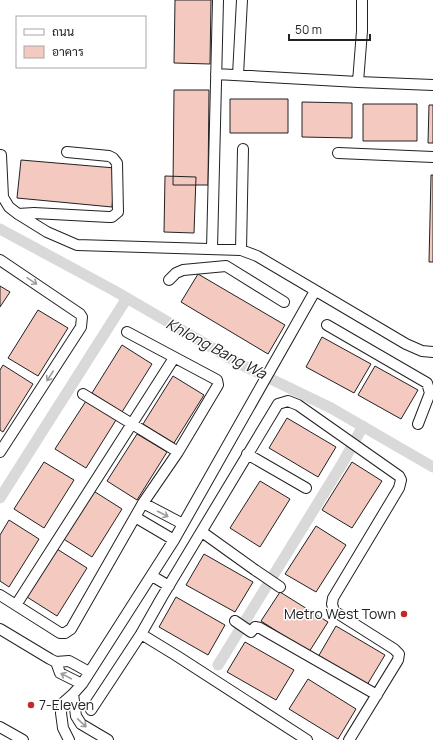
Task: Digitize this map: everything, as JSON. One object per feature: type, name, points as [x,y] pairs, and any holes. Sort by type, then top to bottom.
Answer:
[{"type":"street","points":[[212,249],[218,0]]},
{"type":"street","points":[[238,76],[242,0]]},
{"type":"street","points":[[358,82],[362,31],[362,0]]},
{"type":"street","points":[[216,74],[433,85]]},
{"type":"street","points":[[241,250],[243,149]]},
{"type":"street","points":[[18,214],[34,213],[112,217],[118,212],[117,163],[115,160],[110,156],[67,152]]},
{"type":"street","points":[[338,153],[433,157]]},
{"type":"street","points":[[1,154],[3,197],[9,207],[47,232],[77,245],[241,250],[257,256],[406,344],[422,351],[433,352]]},
{"type":"street","points":[[0,260],[80,314],[82,322],[81,327],[0,452]]},
{"type":"street","points":[[169,280],[176,273],[183,270],[226,266],[284,302]]},
{"type":"street","points":[[69,740],[63,728],[61,713],[64,702],[82,684],[174,540],[315,291]]},
{"type":"street","points":[[328,325],[427,383],[430,393],[418,424]]},
{"type":"street","points":[[0,595],[60,633],[65,633],[71,629],[143,503],[178,452],[218,385],[216,380],[127,332]]},
{"type":"street","points":[[16,605],[174,358]]},
{"type":"street","points":[[83,394],[178,452]]},
{"type":"street","points":[[91,710],[141,634],[278,404],[288,401],[298,405],[400,476],[401,484],[333,598],[332,604],[334,611],[398,653],[398,660],[349,740]]},
{"type":"street","points":[[247,454],[306,488]]},
{"type":"street","points":[[143,503],[183,524]]},
{"type":"street","points":[[135,517],[174,540]]},
{"type":"street","points":[[202,532],[277,585]]},
{"type":"street","points":[[152,576],[169,586]]},
{"type":"street","points":[[236,622],[249,634],[257,626],[377,695]]},
{"type":"street","points":[[0,629],[56,662],[69,661],[89,672]]},
{"type":"street","points":[[141,634],[307,740]]},
{"type":"street","points":[[56,662],[60,673],[82,684]]},
{"type":"street","points":[[73,694],[76,716],[81,724],[108,740]]},
{"type":"street","points":[[0,727],[23,740]]},
{"type":"building","points":[[175,0],[211,0],[210,64],[174,63]]},
{"type":"building","points":[[174,90],[209,90],[208,185],[173,185]]},
{"type":"building","points":[[230,99],[288,99],[288,133],[230,133]]},
{"type":"building","points":[[302,102],[352,103],[352,138],[302,137]]},
{"type":"building","points":[[363,104],[417,104],[417,141],[363,141]]},
{"type":"building","points":[[429,105],[433,105],[433,143],[428,143]]},
{"type":"building","points":[[21,160],[115,168],[112,207],[17,198]]},
{"type":"building","points":[[431,175],[433,175],[433,262],[429,262]]},
{"type":"building","points":[[165,176],[196,177],[194,233],[164,232]]},
{"type":"building","points":[[198,274],[285,325],[268,354],[181,302]]},
{"type":"building","points":[[0,286],[10,292],[0,307]]},
{"type":"building","points":[[38,310],[68,328],[38,376],[8,358]]},
{"type":"building","points":[[322,337],[371,364],[354,393],[306,367]]},
{"type":"building","points":[[122,345],[152,364],[122,412],[92,393]]},
{"type":"building","points":[[3,365],[33,384],[3,432],[0,430],[0,370]]},
{"type":"building","points":[[375,366],[418,390],[401,419],[358,395]]},
{"type":"building","points":[[173,376],[204,395],[174,443],[143,424]]},
{"type":"building","points":[[86,401],[116,420],[86,468],[55,449]]},
{"type":"building","points":[[287,418],[336,447],[318,477],[269,448]]},
{"type":"building","points":[[137,434],[167,452],[137,500],[107,481]]},
{"type":"building","points":[[44,462],[74,480],[44,528],[14,509]]},
{"type":"building","points":[[352,462],[382,481],[352,528],[322,510]]},
{"type":"building","points":[[260,481],[290,499],[260,547],[230,528]]},
{"type":"building","points":[[92,490],[122,509],[92,557],[62,538]]},
{"type":"building","points":[[9,520],[39,539],[9,587],[0,581],[0,535]]},
{"type":"building","points":[[316,526],[346,545],[316,592],[285,574]]},
{"type":"building","points":[[57,549],[87,568],[57,616],[27,597]]},
{"type":"building","points":[[204,554],[253,582],[235,612],[186,585]]},
{"type":"building","points":[[280,592],[328,622],[309,652],[261,621]]},
{"type":"building","points":[[176,597],[225,625],[208,655],[159,627]]},
{"type":"building","points":[[336,626],[385,655],[367,685],[318,657]]},
{"type":"building","points":[[245,642],[294,670],[276,700],[227,672]]},
{"type":"building","points":[[308,679],[356,709],[338,739],[289,709]]},
{"type":"waterway","name":"Khlong Bang Wa","points":[[0,229],[113,290],[242,365],[331,408],[433,467]]},
{"type":"waterway","points":[[0,498],[127,298]]},
{"type":"waterway","points":[[218,665],[342,464],[363,426]]},
{"type":"place","name":"Metro West Town","points":[[404,614]]},
{"type":"place","name":"7-Eleven","points":[[31,705]]}]
